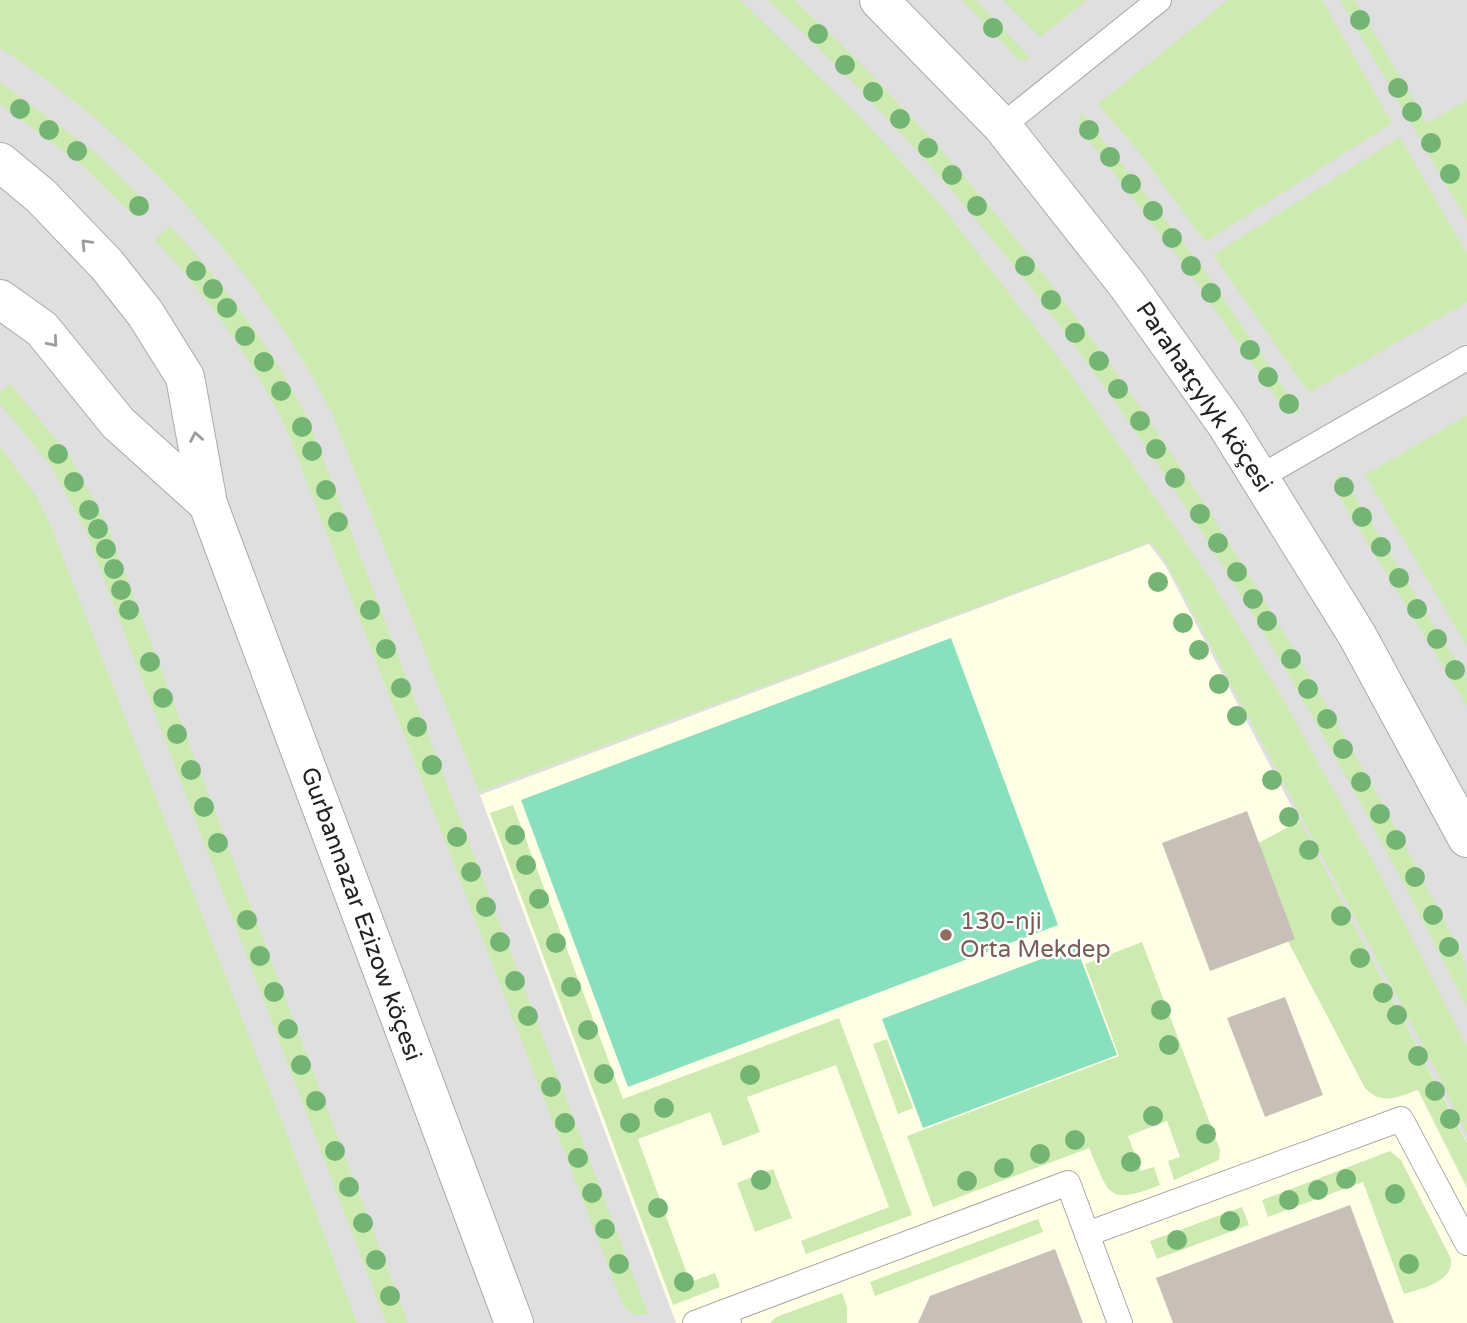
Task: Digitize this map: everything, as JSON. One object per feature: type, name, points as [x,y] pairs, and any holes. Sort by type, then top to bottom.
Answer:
[{"type":"street","name":"Parahatçylyk köçesi","points":[[879,0],[1002,126],[1128,286],[1226,424],[1357,635],[1467,838]]},
{"type":"street","name":"Gurbannazar Ezizow köçesi","points":[[0,162],[41,196],[107,265],[145,313],[185,377],[208,505],[513,1323]]},
{"type":"street","points":[[0,299],[41,329],[118,423],[208,505]]},
{"type":"lane","points":[[1002,126],[1159,0]]},
{"type":"lane","points":[[1260,477],[1467,358]]},
{"type":"lane","points":[[1087,1234],[1401,1119],[1467,1243]]},
{"type":"lane","points":[[695,1323],[726,1317],[1068,1183],[1120,1323]]},
{"type":"shaded area","points":[[0,0],[1467,0],[1467,1323],[0,1323]]},
{"type":"shaded area","name":"130-nji Orta Mekdep","points":[[1149,544],[1165,565],[1467,1142],[1467,1323],[676,1323],[480,795]]},
{"type":"green space","points":[[0,0],[740,0],[860,117],[940,204],[1068,370],[1207,574],[1282,697],[1373,861],[1467,1047],[1467,1135],[1437,1072],[1167,564],[1151,542],[479,792],[332,413],[301,359],[230,256],[190,209],[146,164],[100,123],[0,48]]},
{"type":"green space","points":[[768,0],[794,0],[880,83],[960,172],[1036,265],[1108,362],[1241,563],[1363,769],[1460,952],[1466,966],[1467,1008],[1324,737],[1246,603],[1162,472],[1074,344],[978,222],[877,107]]},
{"type":"green space","points":[[962,0],[976,0],[1031,59],[1019,60]]},
{"type":"green space","points":[[1003,0],[1087,0],[1040,37]]},
{"type":"green space","points":[[1228,0],[1322,0],[1392,123],[1205,242],[1143,157],[1098,104]]},
{"type":"green space","points":[[1340,0],[1355,0],[1427,123],[1467,100],[1467,221]]},
{"type":"green space","points":[[0,82],[95,152],[148,204],[135,217],[83,166],[0,104]]},
{"type":"green space","points":[[1081,112],[1202,267],[1301,413],[1284,409],[1192,276],[1078,126]]},
{"type":"green space","points":[[1400,137],[1467,254],[1467,302],[1309,393],[1213,255]]},
{"type":"green space","points":[[170,226],[246,319],[280,369],[309,421],[648,1314],[633,1315],[623,1305],[288,433],[246,356],[193,284],[155,240]]},
{"type":"green space","points":[[10,384],[69,455],[106,523],[408,1323],[386,1323],[86,532],[51,466],[0,404],[0,392]]},
{"type":"green space","points":[[1467,415],[1467,646],[1365,475]]},
{"type":"green space","points":[[0,447],[37,497],[52,529],[287,1134],[357,1323],[0,1323]]},
{"type":"green space","points":[[1341,474],[1467,679],[1467,706],[1334,488],[1335,479]]},
{"type":"green space","points":[[951,638],[1058,925],[628,1087],[521,800]]},
{"type":"green space","points":[[513,805],[623,1099],[839,1018],[912,1215],[806,1254],[801,1241],[889,1207],[836,1065],[747,1097],[760,1132],[723,1146],[710,1112],[638,1139],[690,1282],[715,1273],[720,1287],[673,1305],[490,813]]},
{"type":"green space","points":[[1300,821],[1467,1143],[1467,1188],[1418,1090],[1384,1098],[1371,1094],[1365,1088],[1241,852]]},
{"type":"green space","points":[[1142,942],[1220,1150],[1219,1160],[1174,1180],[1168,1161],[1180,1157],[1167,1121],[1128,1136],[1141,1171],[1154,1167],[1160,1185],[1129,1195],[1112,1192],[1101,1177],[1089,1148],[933,1207],[907,1136],[1119,1056],[1085,964]]},
{"type":"green space","points":[[1076,946],[1117,1055],[923,1128],[882,1019]]},
{"type":"green space","points":[[887,1039],[913,1108],[898,1114],[873,1044]]},
{"type":"green space","points":[[1390,1151],[1401,1160],[1451,1259],[1447,1274],[1442,1279],[1404,1294],[1363,1182],[1268,1217],[1262,1200]]},
{"type":"green space","points":[[773,1169],[792,1218],[755,1232],[737,1183]]},
{"type":"green space","points":[[1242,1207],[1249,1225],[1157,1259],[1150,1241]]},
{"type":"green space","points":[[1038,1219],[1043,1232],[875,1296],[870,1282]]},
{"type":"green space","points":[[842,1293],[847,1307],[847,1323],[770,1323],[776,1317]]},
{"type":"building","points":[[1247,811],[1295,939],[1210,971],[1162,843]]},
{"type":"building","points":[[1285,997],[1323,1095],[1265,1117],[1227,1018]]},
{"type":"building","points":[[1350,1205],[1394,1323],[1173,1323],[1156,1278]]},
{"type":"building","points":[[1055,1249],[1083,1323],[918,1323],[930,1296]]},
{"type":"place","name":"130-nji Orta Mekdep","points":[[946,935]]}]
